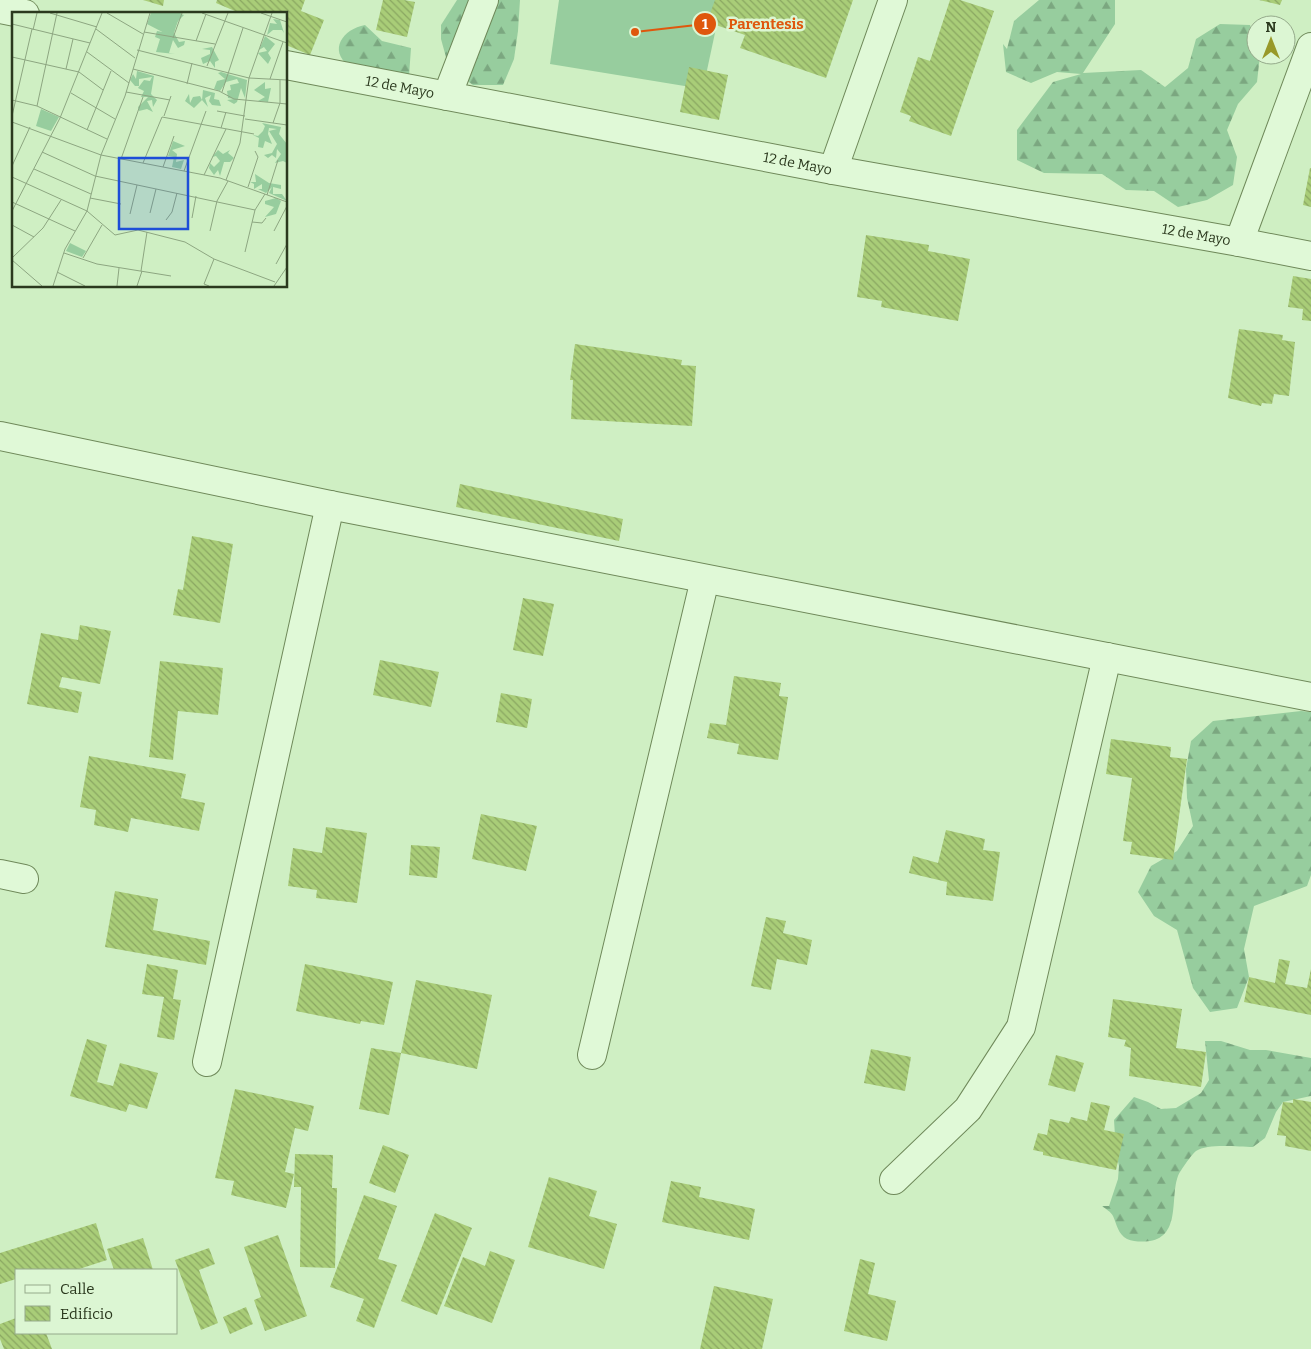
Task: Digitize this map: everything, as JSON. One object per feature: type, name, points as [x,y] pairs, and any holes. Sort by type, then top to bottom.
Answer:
[{"type":"street","points":[[35,12],[39,0]]},
{"type":"street","points":[[447,96],[484,0]]},
{"type":"street","points":[[833,170],[893,0]]},
{"type":"street","points":[[0,9],[15,12]]},
{"type":"street","points":[[1239,242],[1311,48]]},
{"type":"street","name":"12 de Mayo","points":[[288,65],[833,170],[1311,256]]},
{"type":"street","points":[[0,436],[330,505],[1311,698]]},
{"type":"street","points":[[208,1062],[330,505]]},
{"type":"street","points":[[592,1055],[705,579]]},
{"type":"street","points":[[894,1180],[968,1108],[1021,1027],[1107,657]]},
{"type":"green space","points":[[457,0],[520,0],[514,59],[503,85],[473,85],[449,68],[441,39],[441,25]]},
{"type":"green space","points":[[559,0],[722,0],[703,89],[550,64]]},
{"type":"green space","points":[[1039,0],[1115,0],[1115,24],[1083,73],[1141,70],[1165,87],[1188,68],[1196,39],[1220,24],[1246,25],[1246,65],[1259,65],[1257,82],[1238,104],[1227,130],[1237,157],[1233,185],[1207,200],[1178,207],[1154,191],[1126,190],[1102,174],[1044,173],[1017,160],[1017,130],[1053,82],[1081,74],[1057,72],[1031,83],[1006,72],[1003,44],[1007,49],[1014,21]]},
{"type":"green space","points":[[365,25],[382,41],[411,48],[409,76],[349,66],[343,60],[339,47],[341,41],[350,31]]},
{"type":"green space","points":[[1301,711],[1311,712],[1311,875],[1307,886],[1254,906],[1244,949],[1249,977],[1237,1008],[1210,1012],[1193,988],[1177,930],[1154,916],[1138,892],[1151,866],[1177,851],[1193,826],[1187,798],[1186,769],[1191,741],[1213,721]]},
{"type":"green space","points":[[1205,1041],[1221,1041],[1250,1050],[1266,1050],[1311,1058],[1311,1096],[1283,1102],[1276,1112],[1265,1138],[1253,1147],[1215,1146],[1196,1151],[1178,1176],[1173,1214],[1166,1232],[1160,1238],[1150,1241],[1138,1242],[1127,1239],[1120,1232],[1112,1215],[1102,1206],[1109,1206],[1118,1179],[1119,1166],[1114,1120],[1134,1097],[1161,1109],[1176,1108],[1201,1093],[1209,1080]]},
{"type":"building","points":[[143,0],[164,0],[163,6]]},
{"type":"building","points":[[217,0],[305,0],[301,11],[324,20],[310,55],[288,46],[288,12],[237,12],[216,3]]},
{"type":"building","points":[[383,0],[415,2],[407,37],[376,30]]},
{"type":"building","points":[[715,0],[853,0],[826,78],[740,48],[745,35],[707,22]]},
{"type":"building","points":[[950,0],[960,0],[994,11],[951,136],[909,121],[911,116],[900,112],[918,57],[930,61]]},
{"type":"building","points":[[1259,0],[1282,0],[1280,5]]},
{"type":"building","points":[[689,67],[728,75],[719,120],[680,112]]},
{"type":"building","points":[[1311,168],[1311,207],[1303,205]]},
{"type":"building","points":[[866,235],[929,245],[928,251],[970,259],[958,321],[881,307],[882,301],[857,297]]},
{"type":"building","points":[[1293,276],[1311,279],[1311,321],[1302,320],[1303,309],[1288,307]]},
{"type":"building","points":[[1239,329],[1283,335],[1282,340],[1295,342],[1289,396],[1274,394],[1272,404],[1262,403],[1261,406],[1228,398]]},
{"type":"building","points":[[575,344],[682,360],[681,365],[696,366],[692,426],[571,419],[573,380],[570,380]]},
{"type":"building","points":[[460,484],[623,519],[619,541],[456,507]]},
{"type":"building","points":[[192,536],[233,544],[220,623],[173,615],[178,589],[183,590]]},
{"type":"building","points":[[523,598],[554,604],[543,656],[513,650]]},
{"type":"building","points":[[80,625],[111,631],[100,684],[62,677],[59,687],[82,692],[78,713],[27,704],[41,633],[78,640]]},
{"type":"building","points":[[380,660],[439,672],[431,707],[373,695]]},
{"type":"building","points":[[160,661],[223,668],[218,715],[178,711],[173,760],[149,757]]},
{"type":"building","points":[[734,676],[781,683],[779,696],[788,697],[778,760],[737,754],[739,744],[707,738],[710,723],[726,725]]},
{"type":"building","points":[[501,693],[532,699],[527,728],[496,722]]},
{"type":"building","points":[[1111,739],[1171,747],[1170,757],[1187,759],[1173,860],[1130,854],[1132,842],[1123,841],[1132,778],[1106,774]]},
{"type":"building","points":[[89,756],[186,774],[181,798],[205,803],[199,831],[131,818],[128,832],[94,825],[96,810],[80,807]]},
{"type":"building","points":[[481,814],[537,826],[526,871],[472,859]]},
{"type":"building","points":[[326,827],[367,833],[357,903],[316,898],[317,890],[288,886],[293,848],[322,853]]},
{"type":"building","points":[[946,830],[985,839],[983,850],[1000,852],[993,901],[946,895],[947,882],[909,873],[913,856],[938,863]]},
{"type":"building","points":[[411,845],[440,847],[437,878],[409,875]]},
{"type":"building","points":[[115,891],[158,899],[153,930],[210,941],[206,965],[105,947]]},
{"type":"building","points":[[766,917],[786,921],[783,933],[812,940],[807,965],[777,959],[771,990],[751,986]]},
{"type":"building","points":[[1279,959],[1290,961],[1285,984],[1307,988],[1311,969],[1311,1015],[1244,1002],[1249,977],[1275,983]]},
{"type":"building","points":[[147,964],[178,970],[173,999],[181,1000],[174,1040],[157,1037],[164,997],[142,994]]},
{"type":"building","points":[[305,964],[393,982],[384,1025],[361,1021],[360,1024],[296,1011]]},
{"type":"building","points":[[416,980],[492,995],[477,1069],[401,1053]]},
{"type":"building","points":[[1113,999],[1182,1009],[1176,1048],[1206,1052],[1201,1087],[1129,1076],[1131,1048],[1124,1046],[1126,1040],[1108,1037]]},
{"type":"building","points":[[87,1039],[107,1045],[97,1082],[113,1086],[120,1063],[158,1073],[147,1109],[129,1104],[126,1112],[70,1096]]},
{"type":"building","points":[[371,1048],[401,1053],[389,1115],[359,1109]]},
{"type":"building","points":[[871,1049],[911,1057],[905,1091],[864,1083]]},
{"type":"building","points":[[1056,1055],[1084,1063],[1075,1092],[1048,1085]]},
{"type":"building","points":[[235,1089],[314,1106],[308,1131],[295,1128],[285,1172],[294,1174],[286,1208],[231,1195],[234,1181],[215,1178]]},
{"type":"building","points":[[1293,1099],[1311,1102],[1311,1151],[1285,1146],[1286,1136],[1277,1135],[1283,1102],[1293,1103]]},
{"type":"building","points":[[1091,1102],[1110,1106],[1104,1130],[1124,1134],[1116,1170],[1043,1155],[1043,1152],[1033,1150],[1038,1133],[1047,1135],[1050,1119],[1069,1123],[1071,1117],[1087,1121]]},
{"type":"building","points":[[383,1145],[409,1155],[395,1193],[369,1183]]},
{"type":"building","points":[[295,1154],[333,1155],[332,1188],[337,1188],[335,1268],[300,1267],[301,1187],[294,1187]]},
{"type":"building","points":[[549,1177],[597,1191],[589,1216],[617,1224],[604,1269],[528,1247]]},
{"type":"building","points":[[671,1181],[701,1187],[699,1197],[755,1209],[749,1240],[662,1222]]},
{"type":"building","points":[[364,1195],[397,1206],[378,1259],[397,1265],[374,1328],[356,1321],[364,1299],[330,1287]]},
{"type":"building","points":[[435,1213],[472,1228],[437,1315],[401,1301]]},
{"type":"building","points":[[96,1223],[107,1260],[79,1269],[15,1269],[15,1279],[0,1284],[0,1253]]},
{"type":"building","points":[[278,1235],[307,1316],[265,1331],[254,1300],[261,1297],[244,1247]]},
{"type":"building","points":[[143,1238],[153,1269],[114,1269],[107,1249]]},
{"type":"building","points":[[209,1248],[215,1264],[199,1270],[218,1323],[201,1330],[175,1260]]},
{"type":"building","points":[[490,1251],[515,1260],[492,1323],[444,1306],[463,1257],[485,1266]]},
{"type":"building","points":[[860,1259],[875,1263],[868,1294],[896,1301],[887,1341],[844,1331]]},
{"type":"building","points":[[714,1286],[773,1299],[762,1349],[700,1349]]},
{"type":"building","points":[[246,1307],[253,1324],[230,1334],[223,1317]]},
{"type":"building","points":[[15,1318],[15,1334],[46,1334],[52,1349],[4,1349],[0,1339],[0,1324]]},
{"type":"place","name":"Parentesis","points":[[635,32]]}]
